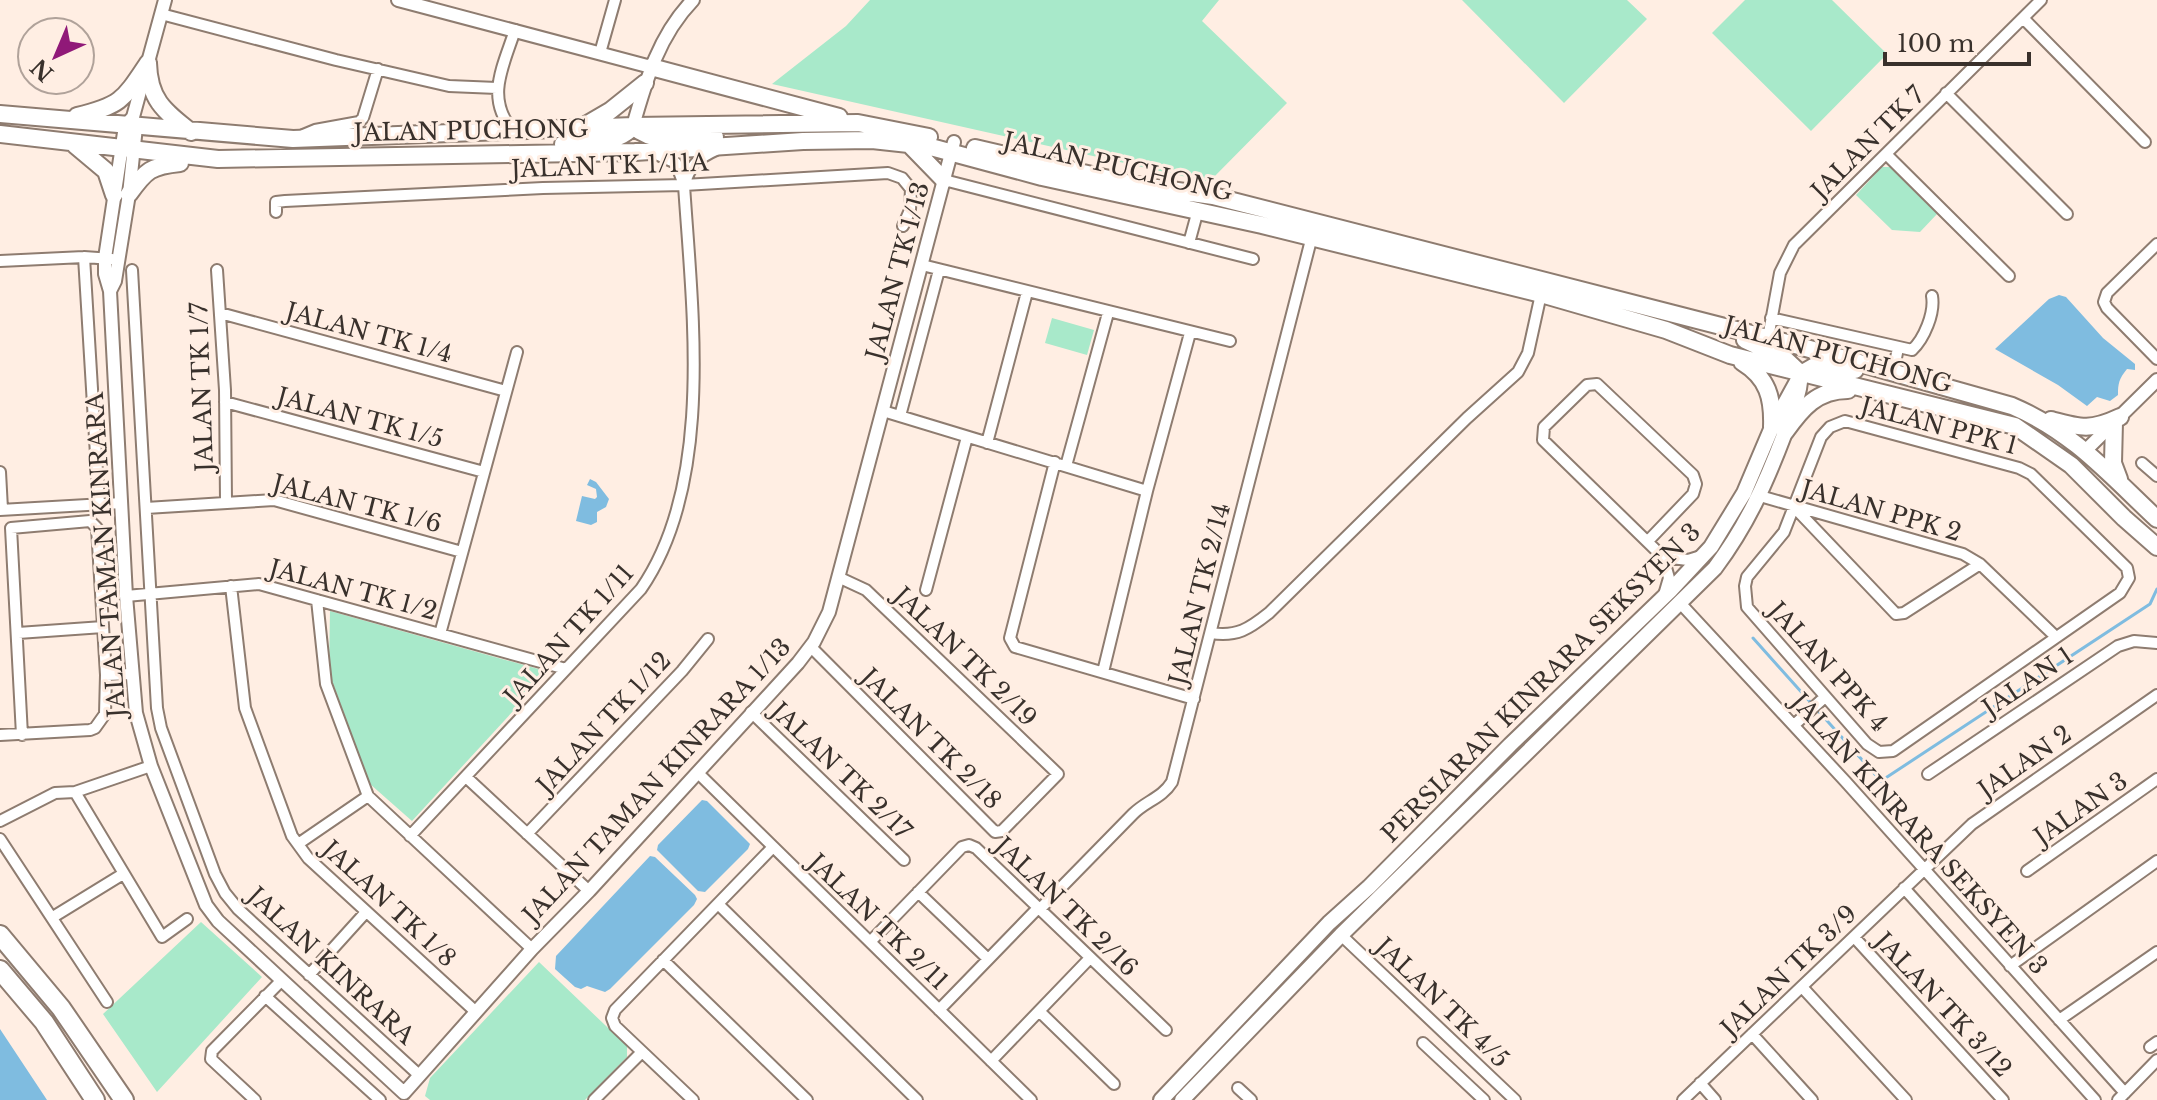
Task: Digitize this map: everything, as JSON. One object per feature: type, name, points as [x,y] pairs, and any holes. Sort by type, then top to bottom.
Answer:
[{"type":"highway","points":[[0,935],[61,1008],[124,1100]]},
{"type":"highway","points":[[0,970],[44,1022],[95,1100]]},
{"type":"main road","points":[[64,119],[115,105],[128,94],[148,63]]},
{"type":"main road","points":[[148,63],[149,86],[158,103],[191,132]]},
{"type":"main road","points":[[651,67],[858,123]]},
{"type":"main road","points":[[581,128],[610,111],[645,83]]},
{"type":"main road","name":"JALAN PUCHONG","points":[[0,114],[293,139],[633,126],[858,123],[953,147],[1135,185],[1213,196],[1768,338],[2012,406],[2041,418],[2086,450],[2157,519]]},
{"type":"main road","points":[[511,155],[548,145],[616,138],[629,132],[633,126],[647,135],[669,140],[839,132],[872,140]]},
{"type":"main road","name":"JALAN PUCHONG","points":[[0,134],[218,159],[648,152],[803,141],[872,140],[953,147],[1057,181],[1312,236],[1541,294],[1666,330],[1730,355],[2015,426],[2060,455],[2157,547]]},
{"type":"main road","points":[[72,143],[106,171],[122,194],[158,165],[218,159]]},
{"type":"main road","points":[[908,144],[944,180]]},
{"type":"main road","points":[[1728,328],[1750,343],[1784,358],[1801,374],[1815,366],[1889,372]]},
{"type":"main road","points":[[1730,355],[1752,369],[1768,389],[1778,430],[1826,392],[1870,391]]},
{"type":"main road","name":"PERSIARAN KINRARA SEKSYEN 3","points":[[1161,1100],[1329,923],[1704,555],[1724,529],[1799,396],[1801,374]]},
{"type":"main road","points":[[2041,418],[2083,428],[2098,427],[2117,420],[2113,463],[2119,481],[2131,495]]},
{"type":"main road","points":[[2015,426],[2033,427],[2069,447],[2086,450],[2090,469],[2119,498],[2124,518]]},
{"type":"main road","name":"PERSIARAN KINRARA SEKSYEN 3","points":[[1182,1100],[1341,935],[1609,670],[1681,604],[1721,560],[1760,496],[1778,430]]},
{"type":"main road","points":[[1277,979],[1320,942],[1341,935],[1341,921],[1369,887]]},
{"type":"street","name":"JALAN TAMAN KINRARA","points":[[165,0],[132,123],[111,259],[105,274],[110,291],[126,596],[136,713],[151,766],[206,905],[218,921],[407,1097]]},
{"type":"street","points":[[398,0],[651,67]]},
{"type":"street","points":[[600,53],[615,0]]},
{"type":"street","points":[[633,126],[651,67],[672,26],[693,0]]},
{"type":"street","name":"JALAN TK 7","points":[[1768,338],[1780,273],[1788,253],[2041,0]]},
{"type":"street","points":[[161,14],[449,86],[497,88]]},
{"type":"street","points":[[2023,18],[2145,142]]},
{"type":"street","points":[[513,131],[499,111],[497,88],[515,30]]},
{"type":"street","points":[[293,139],[315,130],[359,122],[363,118],[378,69]]},
{"type":"street","points":[[1946,93],[2067,214]]},
{"type":"street","points":[[684,185],[688,172],[699,158],[721,147]]},
{"type":"street","name":"JALAN TK 1/13","points":[[883,411],[953,147]]},
{"type":"street","points":[[648,152],[676,163],[684,185]]},
{"type":"street","points":[[1886,154],[2009,276]]},
{"type":"street","name":"JALAN TK 1/11A","points":[[276,212],[276,202],[285,201],[543,188],[684,185],[888,173],[902,178],[911,189],[910,210],[903,226]]},
{"type":"street","points":[[944,180],[1253,259]]},
{"type":"street","name":"JALAN TK 1/11","points":[[410,836],[641,589],[668,538],[682,491],[694,396],[684,185]]},
{"type":"street","points":[[1189,243],[1198,210]]},
{"type":"street","name":"JALAN TK 2/14","points":[[939,1010],[1139,808],[1165,793],[1172,782],[1312,236]]},
{"type":"street","points":[[2157,244],[2107,293],[2104,302],[2157,359]]},
{"type":"street","points":[[0,261],[84,257],[111,259]]},
{"type":"street","points":[[84,257],[99,504]]},
{"type":"street","points":[[922,265],[1230,341]]},
{"type":"street","name":"JALAN KINRARA","points":[[132,270],[157,708],[161,728],[215,874],[225,893],[238,909],[419,1075]]},
{"type":"street","name":"JALAN TK 1/7","points":[[217,270],[225,402],[226,502]]},
{"type":"street","points":[[900,416],[939,270]]},
{"type":"street","points":[[987,443],[1027,292]]},
{"type":"street","points":[[1211,633],[1228,636],[1248,630],[1269,613],[1467,418],[1518,372],[1528,353],[1541,294]]},
{"type":"street","points":[[1771,318],[1912,350],[1920,342],[1933,303],[1932,296]]},
{"type":"street","name":"JALAN TK 1/4","points":[[220,313],[506,391]]},
{"type":"street","points":[[1108,313],[1010,638],[1015,647],[1194,699]]},
{"type":"street","points":[[1103,672],[1190,333]]},
{"type":"street","points":[[1889,372],[1898,348]]},
{"type":"street","points":[[440,634],[517,352]]},
{"type":"street","points":[[2086,450],[2157,380]]},
{"type":"street","points":[[1648,541],[1693,494],[1696,484],[1693,475],[1594,382],[1587,385],[1544,427],[1543,440],[1663,557],[1669,578],[1660,600],[1681,604],[1679,581]]},
{"type":"street","name":"JALAN TK 1/5","points":[[225,402],[484,472]]},
{"type":"street","points":[[883,411],[1147,491]]},
{"type":"street","name":"JALAN TAMAN KINRARA 1/13","points":[[407,1097],[419,1075],[532,949],[589,891],[811,647],[829,612],[883,411]]},
{"type":"street","name":"JALAN PPK 1","points":[[1795,507],[1821,437],[1830,427],[1845,421],[2019,468],[2031,474],[2127,568],[2129,578],[2120,593],[2056,637]]},
{"type":"street","points":[[926,590],[967,437]]},
{"type":"street","points":[[2142,463],[2157,476]]},
{"type":"street","points":[[0,472],[1,510],[122,503]]},
{"type":"street","name":"JALAN PPK 2","points":[[1760,496],[1963,554],[1980,564],[2056,637]]},
{"type":"street","name":"JALAN TK 1/6","points":[[146,508],[274,500],[462,552]]},
{"type":"street","points":[[1795,507],[1896,614],[1904,613],[1980,564]]},
{"type":"street","name":"JALAN PPK 4","points":[[1795,507],[1784,532],[1747,577],[1747,607],[1822,700],[1872,749],[1893,751],[2056,637]]},
{"type":"street","points":[[0,735],[22,735],[95,728],[105,714],[106,675],[97,528],[90,521],[11,528],[22,735]]},
{"type":"street","points":[[1663,557],[1688,560],[1704,555]]},
{"type":"street","name":"JALAN TK 2/19","points":[[838,577],[866,590],[1058,774]]},
{"type":"street","name":"JALAN TK 1/2","points":[[126,596],[259,584],[566,669]]},
{"type":"street","name":"JALAN TK 1/8","points":[[231,586],[245,708],[292,836],[308,858],[476,1012]]},
{"type":"street","points":[[317,600],[326,684],[361,785],[368,796],[532,949]]},
{"type":"street","name":"JALAN KINRARA SEKSYEN 3","points":[[1681,604],[1797,722],[1922,870],[2059,1020],[2122,1096]]},
{"type":"street","points":[[18,633],[103,627]]},
{"type":"street","name":"JALAN TK 1/12","points":[[527,834],[682,671],[708,639]]},
{"type":"street","name":"JALAN 1","points":[[1928,774],[2118,646],[2134,641],[2157,643]]},
{"type":"street","name":"JALAN TK 2/18","points":[[811,647],[995,832],[1002,831],[1058,774]]},
{"type":"street","points":[[106,675],[132,674]]},
{"type":"street","name":"JALAN 2","points":[[1922,870],[1985,814],[2157,695]]},
{"type":"street","points":[[1797,722],[1822,700]]},
{"type":"street","name":"JALAN TK 2/17","points":[[751,712],[904,860]]},
{"type":"street","points":[[0,821],[55,793],[75,792],[151,766]]},
{"type":"street","name":"JALAN TK 2/11","points":[[698,773],[1031,1100]]},
{"type":"street","points":[[466,777],[589,891]]},
{"type":"street","name":"JALAN 3","points":[[2027,871],[2157,779]]},
{"type":"street","points":[[75,792],[162,937],[187,919]]},
{"type":"street","points":[[298,844],[368,796]]},
{"type":"street","points":[[0,839],[107,1002]]},
{"type":"street","name":"JALAN TK 2/16","points":[[870,942],[962,847],[969,845],[976,848],[1166,1030]]},
{"type":"street","points":[[693,1100],[615,1026],[612,1018],[615,1010],[773,847]]},
{"type":"street","points":[[2010,966],[2157,861]]},
{"type":"street","name":"JALAN TK 3/9","points":[[1683,1100],[1922,870]]},
{"type":"street","points":[[53,917],[123,874]]},
{"type":"street","points":[[1904,888],[2095,1100]]},
{"type":"street","points":[[918,892],[988,959]]},
{"type":"street","points":[[718,904],[917,1100]]},
{"type":"street","points":[[309,975],[366,912]]},
{"type":"street","name":"JALAN TK 4/5","points":[[1341,935],[1515,1100]]},
{"type":"street","name":"JALAN TK 3/12","points":[[1854,937],[2003,1100]]},
{"type":"street","points":[[2059,1020],[2157,952]]},
{"type":"street","points":[[991,1061],[1090,958]]},
{"type":"street","points":[[663,960],[807,1100]]},
{"type":"street","points":[[255,1100],[211,1059],[212,1051],[282,980]]},
{"type":"street","points":[[1802,987],[1906,1100]]},
{"type":"street","points":[[265,996],[380,1100]]},
{"type":"street","points":[[1039,1011],[1114,1084]]},
{"type":"street","points":[[1752,1034],[1812,1100]]},
{"type":"street","points":[[1423,1043],[1484,1100]]},
{"type":"street","points":[[594,1100],[642,1052]]},
{"type":"street","points":[[2122,1096],[2157,1060]]},
{"type":"street","points":[[1700,1083],[1715,1100]]},
{"type":"street","points":[[1238,1088],[1251,1100]]},
{"type":"green space","points":[[870,0],[1219,0],[1202,21],[1287,103],[1209,182],[772,84],[846,26]]},
{"type":"green space","points":[[1462,0],[1627,0],[1647,19],[1564,103]]},
{"type":"green space","points":[[1745,0],[1832,0],[1887,54],[1811,131],[1712,33]]},
{"type":"green space","points":[[1882,167],[1890,167],[1937,214],[1920,232],[1892,230],[1856,195]]},
{"type":"green space","points":[[1052,318],[1094,330],[1087,355],[1045,343]]},
{"type":"green space","points":[[330,611],[549,672],[412,821],[370,784],[329,673]]},
{"type":"green space","points":[[201,922],[262,977],[157,1092],[103,1014]]},
{"type":"green space","points":[[539,962],[627,1046],[627,1057],[585,1100],[430,1100],[425,1096],[430,1078]]},
{"type":"water","points":[[2059,295],[2066,297],[2103,338],[2135,364],[2135,370],[2127,369],[2122,376],[2118,395],[2110,401],[2097,397],[2087,406],[2058,385],[1995,349],[2049,299]]},
{"type":"water","points":[[590,479],[609,499],[606,507],[597,512],[597,522],[591,525],[576,521],[582,496],[597,497],[596,489],[587,485]]},
{"type":"water","points":[[702,800],[707,801],[750,844],[705,892],[698,891],[657,850],[658,845]]},
{"type":"water","points":[[650,856],[655,857],[695,895],[694,905],[610,989],[605,992],[587,986],[581,989],[575,987],[555,969],[556,956]]},
{"type":"water","points":[[0,1029],[47,1100],[0,1100]]},
{"type":"waterway","points":[[1753,638],[1881,781],[2150,604],[2157,589]]}]
